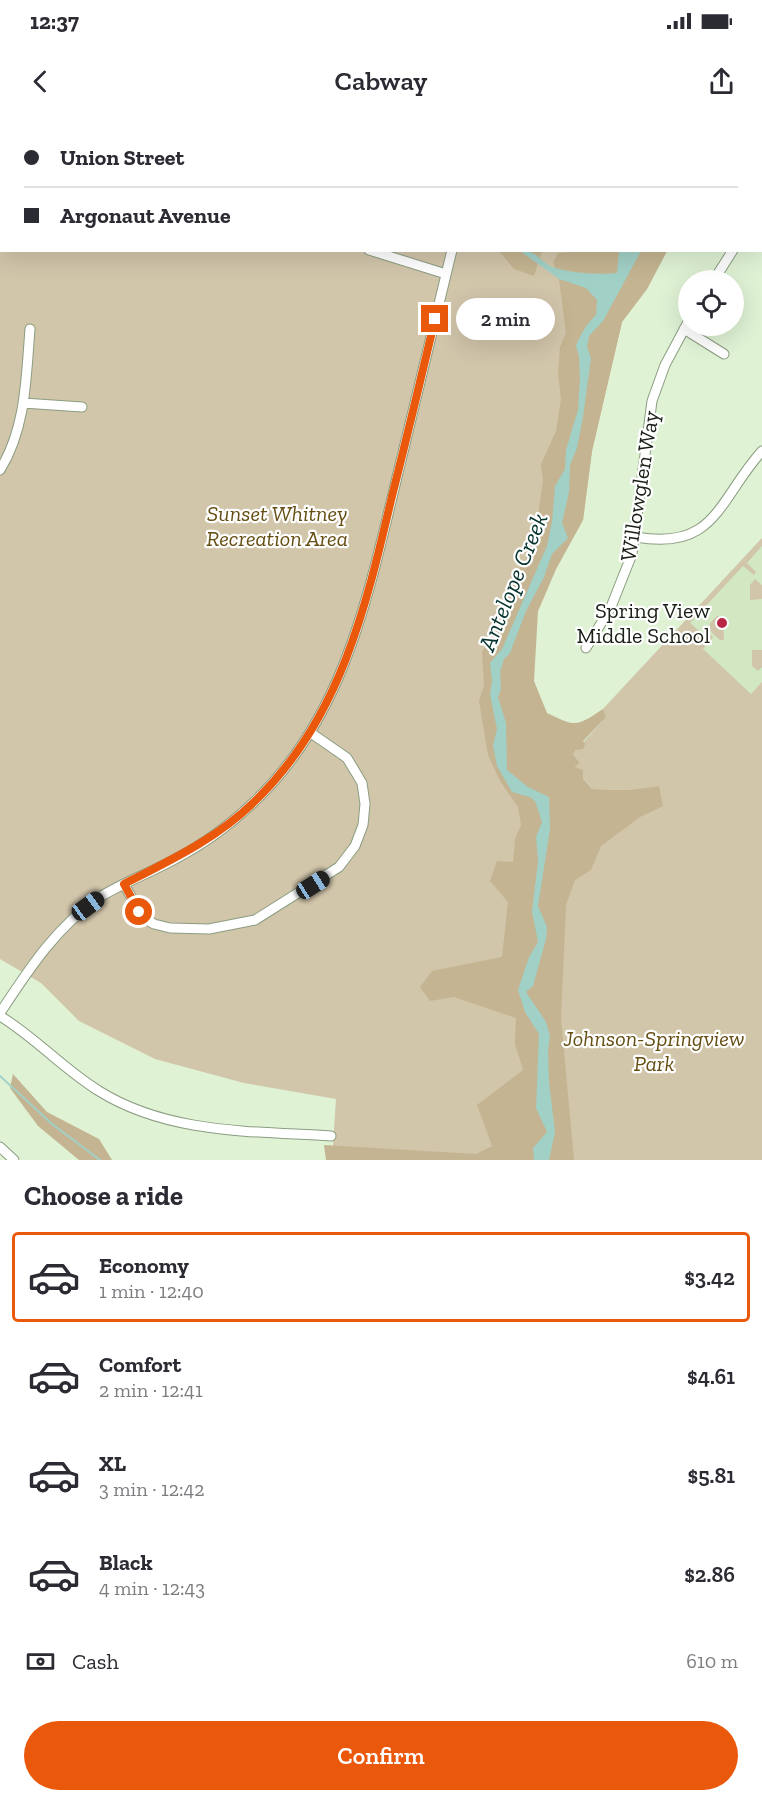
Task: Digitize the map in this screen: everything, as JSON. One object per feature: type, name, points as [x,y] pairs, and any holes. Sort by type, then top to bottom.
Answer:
[{"type":"street","points":[[374,252],[387,258],[446,274]]},
{"type":"street","points":[[331,1136],[194,1126],[142,1113],[100,1092],[0,1014],[51,940],[88,906],[124,884],[201,844],[239,816],[271,785],[311,733],[338,684],[369,588],[452,252]]},
{"type":"street","points":[[720,270],[732,252]]},
{"type":"street","points":[[0,470],[17,436],[23,403],[30,329]]},
{"type":"street","name":"Willowglen Way","points":[[586,648],[618,591],[636,537],[645,442],[652,401],[665,365],[680,336]]},
{"type":"street","points":[[700,336],[724,354]]},
{"type":"street","points":[[23,403],[82,407]]},
{"type":"street","points":[[636,537],[675,540],[702,529],[720,511],[762,451]]},
{"type":"street","points":[[124,884],[142,917],[154,924],[170,928],[209,928],[255,920],[339,867],[355,846],[363,825],[365,804],[362,783],[347,758],[311,733]]},
{"type":"street","points":[[0,1147],[14,1160]]},
{"type":"shaded area","points":[[500,252],[542,252],[534,276],[514,269]]},
{"type":"shaded area","points":[[666,252],[647,289],[622,322],[592,451],[583,520],[556,569],[538,611],[534,681],[547,713],[570,723],[581,722],[603,709],[606,717],[583,741],[585,744],[583,749],[576,750],[573,754],[580,763],[575,767],[583,770],[583,778],[592,789],[627,790],[659,786],[663,806],[640,817],[601,846],[591,870],[575,880],[566,905],[561,1018],[574,1160],[326,1160],[324,1145],[476,1154],[492,1146],[477,1105],[523,1070],[515,1044],[516,1018],[454,997],[430,1001],[420,987],[432,971],[502,957],[508,902],[490,881],[497,861],[513,862],[515,839],[521,825],[518,807],[500,781],[488,755],[479,701],[484,685],[482,652],[506,606],[507,590],[528,555],[525,546],[537,522],[543,481],[541,464],[556,431],[561,399],[558,374],[560,347],[566,333],[559,279],[553,262],[558,253]]},
{"type":"shaded area","name":"Spring View Middle School","points":[[762,538],[762,775],[562,753]]},
{"type":"shaded area","points":[[13,1074],[47,1112],[99,1139],[112,1160],[79,1160],[38,1126],[10,1088]]},
{"type":"green space","name":"Sunset Whitney Recreation Area","points":[[0,252],[666,252],[647,289],[622,322],[592,451],[583,520],[556,569],[538,611],[526,658],[561,844],[659,786],[627,790],[592,789],[575,767],[580,763],[573,754],[606,717],[603,709],[762,538],[762,546],[747,563],[756,572],[754,575],[743,566],[690,623],[701,633],[709,633],[713,637],[703,649],[751,694],[762,682],[762,1160],[332,1160],[336,1099],[244,1083],[155,1059],[79,1021],[41,983],[0,959]]},
{"type":"green space","points":[[755,579],[762,585],[762,599],[750,600],[750,585]]},
{"type":"green space","points":[[717,616],[723,617],[724,640],[720,640],[710,631],[710,623]]},
{"type":"green space","points":[[752,650],[762,650],[762,667],[758,671],[752,666]]},
{"type":"water","points":[[521,252],[532,253],[553,267],[581,273],[601,274],[617,273],[619,252],[640,252],[603,321],[589,336],[587,347],[591,358],[583,417],[577,448],[570,465],[569,492],[562,523],[568,538],[552,554],[544,577],[526,611],[500,672],[501,689],[498,697],[506,723],[507,770],[528,787],[549,797],[550,829],[538,906],[547,927],[546,939],[533,986],[526,992],[546,1022],[550,1036],[549,1082],[555,1132],[549,1160],[534,1160],[533,1148],[547,1132],[536,1108],[539,1034],[525,1012],[518,990],[529,957],[538,942],[532,911],[538,862],[536,837],[542,822],[535,801],[530,797],[512,792],[497,766],[493,745],[497,729],[490,694],[492,681],[490,663],[502,649],[547,546],[555,486],[565,469],[566,450],[578,410],[580,378],[576,346],[584,329],[596,315],[597,300],[586,288],[559,279]]},
{"type":"waterway","points":[[0,1076],[52,1124],[100,1160]]},
{"type":"place","name":"Spring View Middle School","points":[[722,623]]},
{"type":"route","points":[[139,912],[124,884],[175,860],[239,816],[286,768],[327,707],[347,659],[369,588],[435,319]]},
{"type":"water label","name":"Antelope Creek","points":[[513,582]]},
{"type":"park label","name":"Johnson-Springview Park","points":[[654,1050]]}]
